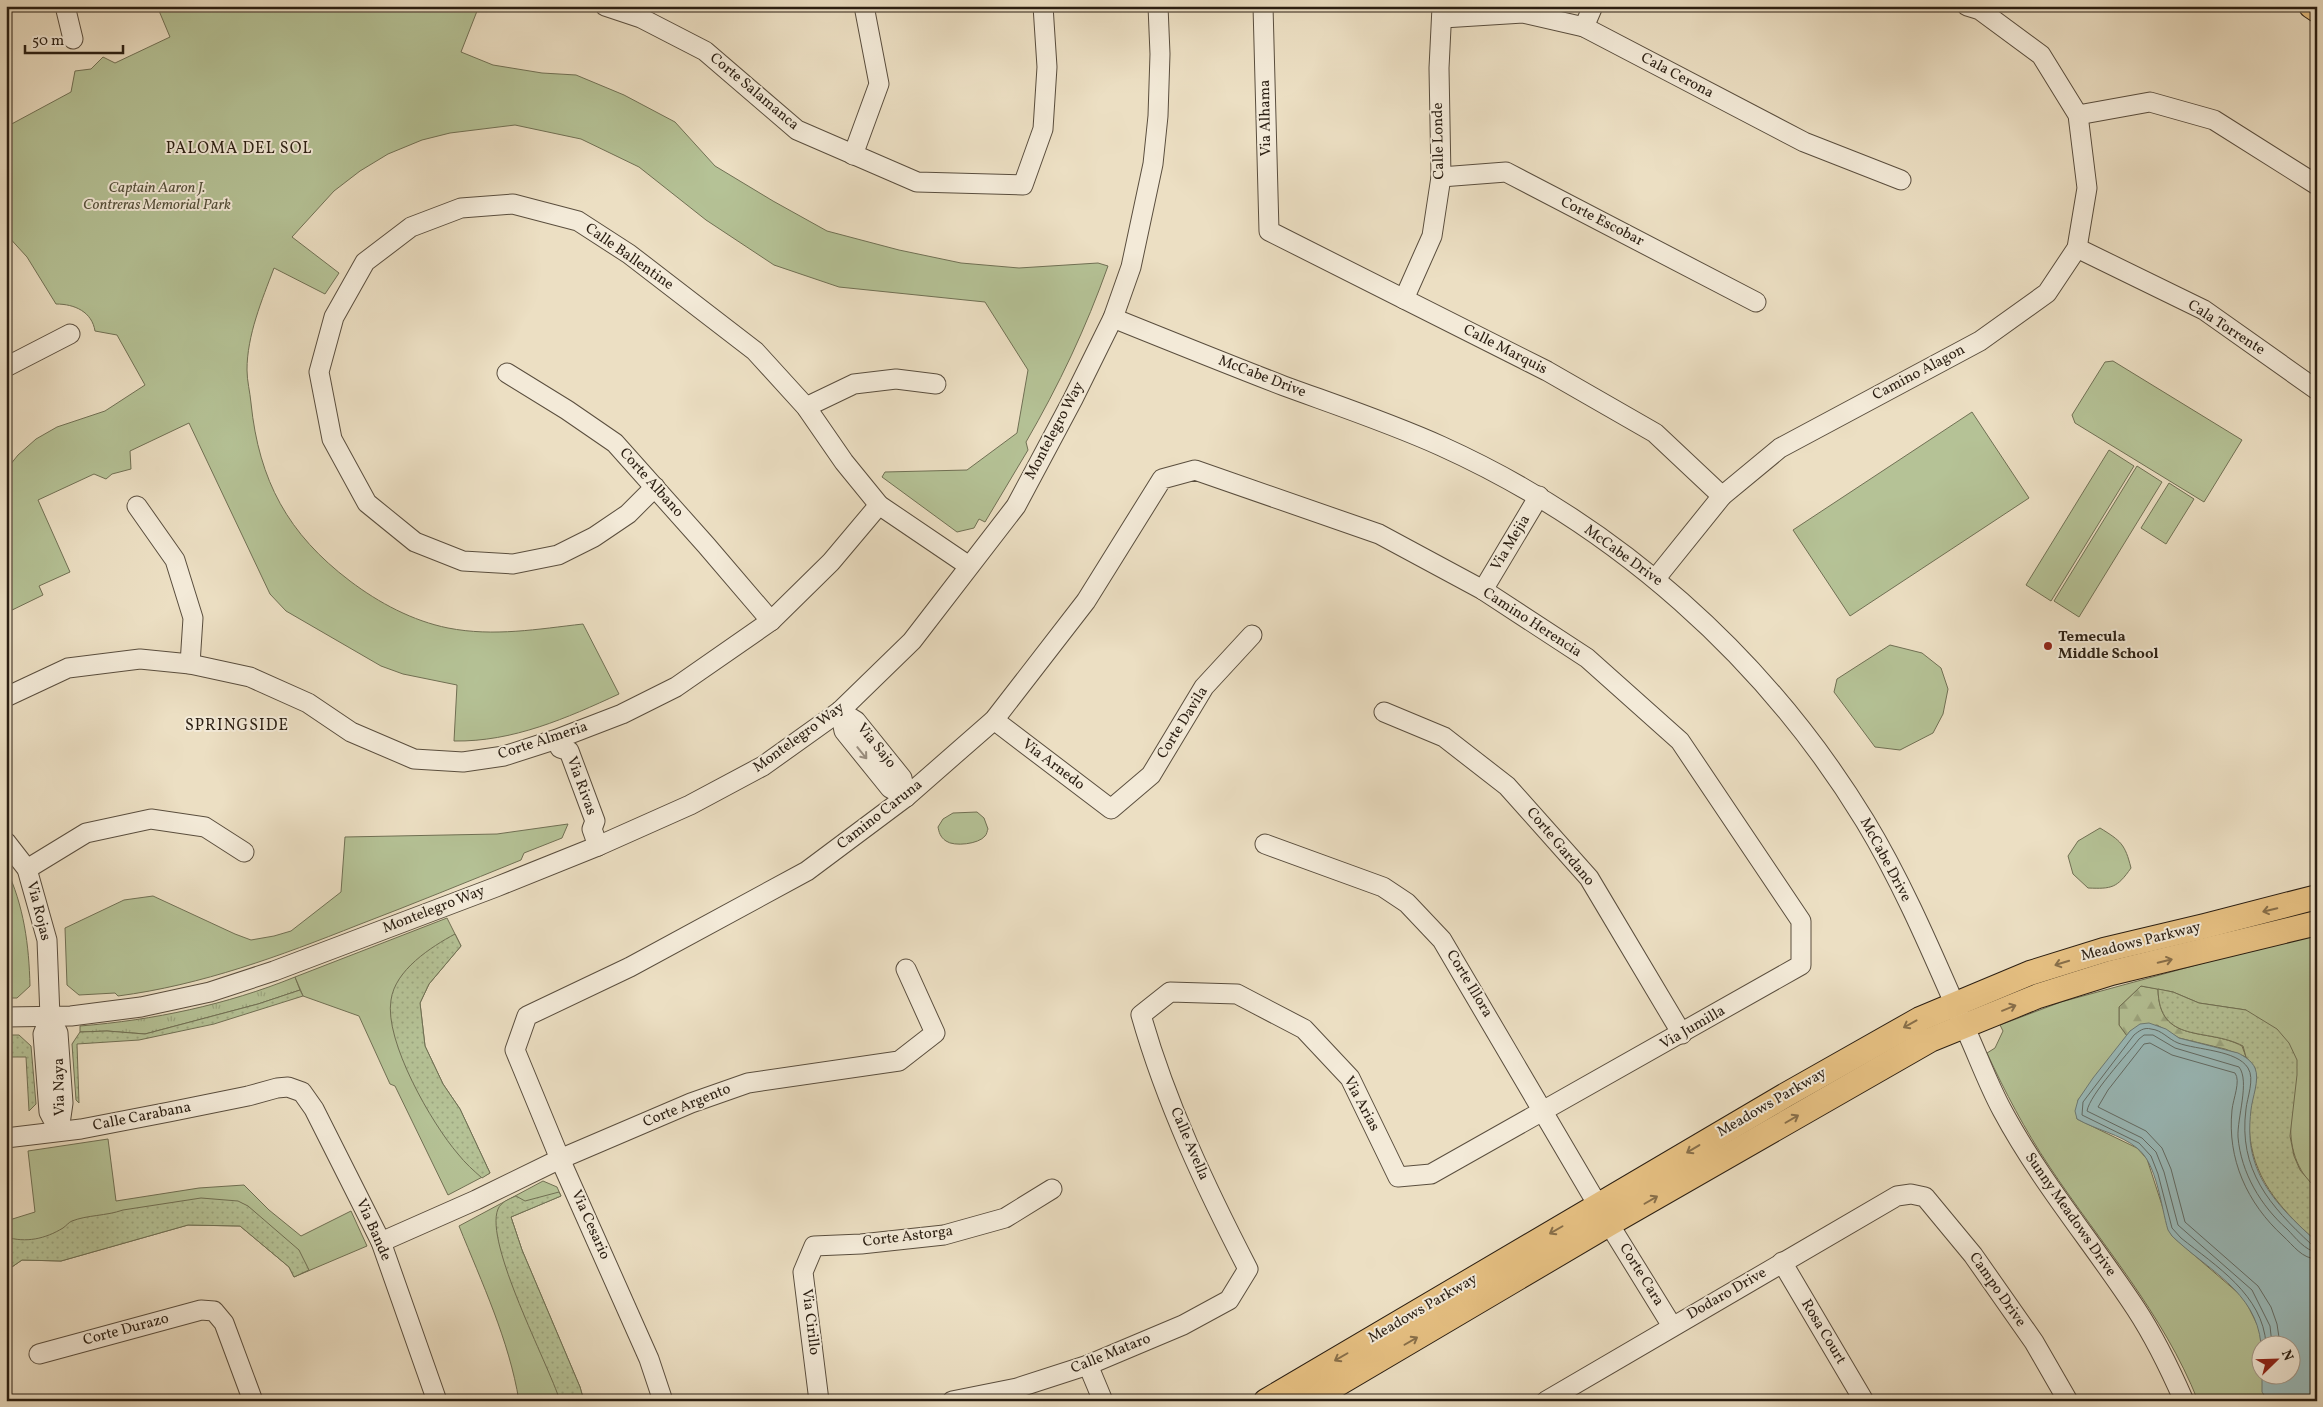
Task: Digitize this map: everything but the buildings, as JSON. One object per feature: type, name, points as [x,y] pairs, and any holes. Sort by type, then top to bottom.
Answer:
[{"type":"main road","points":[[2311,6],[2317,10]]},
{"type":"main road","name":"Meadows Parkway","points":[[1309,1401],[1868,1048],[1920,1019],[2030,973],[2104,950],[2317,897]]},
{"type":"main road","name":"Meadows Parkway","points":[[1266,1401],[1604,1215],[1930,1040],[2038,996],[2111,973],[2317,922]]},
{"type":"street","points":[[65,6],[73,38]]},
{"type":"street","name":"Corte Salamanca","points":[[605,6],[642,12],[705,52],[796,130],[917,182],[1023,185],[1043,129],[1047,67],[1043,6]]},
{"type":"street","points":[[853,154],[879,84],[864,6]]},
{"type":"street","name":"Montelegro Way","points":[[6,1017],[50,1017],[141,1007],[210,992],[274,971],[595,838],[690,805],[763,766],[840,711],[912,641],[1016,506],[1073,399],[1113,318],[1131,267],[1153,164],[1158,116],[1160,63],[1158,6]]},
{"type":"street","name":"Via Alhama","points":[[1263,6],[1268,231]]},
{"type":"street","points":[[1584,27],[1593,6]]},
{"type":"street","points":[[1967,6],[1980,10],[2041,55],[2078,116],[2150,102],[2214,120],[2317,184]]},
{"type":"street","name":"Cala Cerona","points":[[1442,12],[1523,13],[1584,27],[1804,142],[1901,180]]},
{"type":"street","name":"Calle Londe","points":[[1404,299],[1432,236],[1441,176],[1438,68],[1442,12]]},
{"type":"street","name":"Camino Alagon","points":[[1656,578],[1722,496],[1780,448],[1988,336],[2047,293],[2077,248],[2087,188],[2078,116]]},
{"type":"street","name":"Corte Escobar","points":[[1441,176],[1506,172],[1756,302]]},
{"type":"street","name":"Calle Ballentine","points":[[656,487],[628,514],[594,537],[558,555],[513,564],[463,561],[415,542],[367,503],[332,439],[319,372],[334,317],[365,262],[411,227],[461,208],[513,204],[578,221],[630,254],[755,351],[806,407],[844,462],[879,505],[969,566]]},
{"type":"street","name":"Calle Marquis","points":[[1268,231],[1547,371],[1655,433],[1722,496]]},
{"type":"street","name":"Cala Torrente","points":[[2077,248],[2204,310],[2317,390]]},
{"type":"street","name":"McCabe Drive","points":[[1113,318],[1442,446],[1539,496],[1656,578],[1710,627],[1757,675],[1805,734],[1839,780],[1868,826],[1896,879],[1964,1026]]},
{"type":"street","points":[[6,367],[70,334]]},
{"type":"street","name":"Corte Albano","points":[[507,373],[567,410],[615,443],[656,487],[771,622]]},
{"type":"street","points":[[806,407],[854,384],[896,379],[936,384]]},
{"type":"street","name":"Camino Herencia","points":[[1162,479],[1195,470],[1379,534],[1482,590],[1588,658],[1680,741],[1800,921]]},
{"type":"street","name":"Camino Caruna","points":[[515,1050],[527,1016],[630,967],[807,871],[906,797],[994,720],[1086,601],[1162,479]]},
{"type":"street","name":"Via Mejia","points":[[1482,590],[1539,496]]},
{"type":"street","name":"Corte Almeria","points":[[6,697],[68,668],[140,659],[190,664],[250,677],[308,703],[351,732],[414,759],[461,762],[559,744],[676,687],[771,622],[831,562],[879,505]]},
{"type":"street","points":[[136,506],[175,560],[193,618],[190,664]]},
{"type":"street","name":"Corte Davila","points":[[1112,809],[1151,774],[1204,687],[1252,635]]},
{"type":"street","name":"Via Sajo","points":[[840,711],[844,731],[890,788],[906,797]]},
{"type":"street","name":"Corte Gardano","points":[[1384,712],[1444,737],[1507,786],[1589,878],[1682,1034]]},
{"type":"street","name":"Via Arnedo","points":[[994,720],[1112,809]]},
{"type":"street","name":"Via Rivas","points":[[559,744],[569,751],[595,820],[595,838]]},
{"type":"street","points":[[27,869],[86,833],[151,819],[205,827],[244,852]]},
{"type":"street","name":"Via Rojas","points":[[6,842],[27,869],[46,940],[50,1017]]},
{"type":"street","name":"Corte Illora","points":[[1265,844],[1383,887],[1407,903],[1425,920],[1442,940],[1463,972],[1604,1215]]},
{"type":"street","name":"Via Jumilla","points":[[1545,1112],[1801,966],[1800,921]]},
{"type":"street","name":"Corte Argento","points":[[381,1242],[476,1200],[560,1159],[691,1102],[748,1082],[899,1061],[935,1033],[906,969]]},
{"type":"street","name":"Via Arias","points":[[1141,1014],[1170,992],[1237,994],[1304,1029],[1350,1078],[1398,1177],[1432,1174],[1545,1112]]},
{"type":"street","name":"Calle Avella","points":[[1141,1014],[1154,1061],[1212,1200],[1248,1270]]},
{"type":"street","name":"Via Naya","points":[[50,1017],[43,1034],[49,1112],[59,1131]]},
{"type":"street","name":"Sunny Meadows Drive","points":[[1964,1026],[2000,1106],[2029,1157],[2137,1310],[2184,1401]]},
{"type":"street","name":"Via Cesario","points":[[515,1050],[560,1159],[649,1360],[663,1401]]},
{"type":"street","name":"Via Bande","points":[[277,1088],[288,1087],[302,1092],[314,1109],[381,1242],[436,1401]]},
{"type":"street","name":"Calle Carabana","points":[[6,1138],[169,1112],[248,1096],[277,1088]]},
{"type":"street","name":"Corte Astorga","points":[[814,1246],[861,1244],[944,1235],[1005,1218],[1052,1189]]},
{"type":"street","name":"Dodaro Drive","points":[[1553,1399],[1672,1326],[1897,1196],[1911,1194]]},
{"type":"street","name":"Campo Drive","points":[[1911,1194],[1925,1197],[1973,1255],[2034,1342],[2068,1401]]},
{"type":"street","name":"Corte Cara","points":[[1604,1215],[1672,1326]]},
{"type":"street","name":"Via Cirillo","points":[[814,1246],[803,1272],[819,1401]]},
{"type":"street","name":"Rosa Court","points":[[1782,1262],[1864,1401]]},
{"type":"street","name":"Calle Mataro","points":[[952,1401],[1017,1388],[1088,1365],[1183,1324],[1229,1300],[1248,1270]]},
{"type":"street","name":"Corte Durazo","points":[[39,1354],[201,1310],[214,1311],[224,1323],[252,1401]]},
{"type":"street","points":[[1088,1365],[1103,1401]]},
{"type":"green space","name":"Captain Aaron J. Contreras Memorial Park","points":[[157,6],[479,6],[461,52],[493,65],[542,73],[576,75],[624,95],[675,122],[715,166],[827,231],[899,250],[961,263],[1019,268],[1098,263],[1108,266],[1091,312],[1071,356],[1026,442],[1028,450],[985,522],[979,519],[974,528],[957,532],[882,477],[885,472],[967,470],[1017,433],[1028,370],[985,302],[839,287],[774,265],[706,220],[639,167],[581,139],[515,125],[450,133],[422,140],[388,154],[360,171],[334,191],[292,237],[339,273],[325,294],[274,268],[252,331],[247,370],[255,431],[269,481],[280,504],[294,525],[328,563],[373,597],[409,616],[448,628],[482,632],[533,630],[583,624],[619,694],[580,712],[518,733],[476,740],[454,741],[457,685],[403,674],[381,666],[286,611],[270,594],[189,423],[130,451],[131,469],[112,474],[106,479],[94,474],[38,500],[70,572],[39,586],[43,595],[6,613],[6,470],[18,455],[36,439],[57,427],[105,411],[145,385],[117,335],[95,331],[90,319],[81,310],[63,304],[56,304],[27,257],[6,234],[6,127],[71,92],[75,71],[91,69],[103,57],[115,63],[170,37]]},
{"type":"green space","points":[[2113,361],[2242,440],[2204,502],[2075,423],[2072,415],[2105,362]]},
{"type":"green space","points":[[1972,412],[2029,498],[1850,616],[1793,530]]},
{"type":"green space","points":[[2109,450],[2134,466],[2051,601],[2026,585]]},
{"type":"green space","points":[[2137,466],[2162,482],[2079,617],[2054,601]]},
{"type":"green space","points":[[2169,483],[2194,499],[2166,544],[2141,528]]},
{"type":"green space","points":[[1890,645],[1922,653],[1941,668],[1948,689],[1943,714],[1933,733],[1900,750],[1875,747],[1834,692],[1837,679]]},
{"type":"green space","points":[[977,812],[984,818],[988,829],[982,839],[972,843],[955,844],[946,841],[939,833],[938,827],[943,819],[953,813]]},
{"type":"green space","points":[[568,824],[562,838],[524,853],[521,860],[329,936],[240,968],[180,985],[118,996],[115,993],[79,995],[67,985],[65,928],[124,900],[153,896],[251,940],[291,931],[341,892],[345,837],[497,834]]},
{"type":"green space","points":[[2100,828],[2113,836],[2121,844],[2127,853],[2131,868],[2122,880],[2113,886],[2088,888],[2073,874],[2068,856],[2078,841]]},
{"type":"green space","points":[[6,868],[21,911],[28,956],[30,986],[17,998],[6,998]]},
{"type":"green space","points":[[447,918],[461,946],[429,984],[420,1003],[425,1046],[443,1084],[460,1109],[490,1173],[448,1195],[395,1086],[390,1084],[359,1016],[303,996],[295,977]]},
{"type":"green space","points":[[2317,932],[2317,1190],[2304,1174],[2295,1158],[2291,1139],[2291,1119],[2246,1010],[2199,1003],[2173,992],[2141,986],[2119,1007],[2119,1025],[2127,1036],[2078,1100],[2077,1119],[2137,1148],[2147,1159],[2172,1236],[2244,1298],[2260,1330],[2260,1334],[2250,1334],[2250,1384],[2263,1384],[2264,1401],[2198,1401],[2184,1369],[2167,1338],[2130,1280],[2040,1152],[2001,1082],[1987,1053],[1995,1048],[2003,1031],[2000,1025],[2061,1002]]},
{"type":"green space","points":[[455,934],[461,946],[429,984],[420,1003],[425,1046],[443,1084],[460,1109],[490,1173],[482,1178],[464,1161],[447,1140],[424,1103],[402,1059],[391,1017],[391,1000],[399,979],[425,953]]},
{"type":"green space","points":[[295,977],[300,990],[258,1004],[145,1034],[107,1031],[80,1032],[80,1026],[135,1020],[189,1010],[243,996]]},
{"type":"green space","points":[[2141,986],[2158,989],[2160,1007],[2167,1019],[2176,1027],[2228,1040],[2242,1046],[2246,1057],[2225,1049],[2179,1038],[2157,1025],[2130,1031],[2127,1036],[2119,1025],[2119,1007]]},
{"type":"green space","points":[[2158,989],[2173,992],[2199,1003],[2246,1010],[2277,1029],[2289,1043],[2297,1060],[2290,1136],[2294,1156],[2300,1170],[2317,1190],[2317,1242],[2273,1196],[2258,1169],[2253,1154],[2249,1129],[2255,1068],[2246,1057],[2243,1046],[2229,1040],[2176,1027],[2167,1019],[2160,1007]]},
{"type":"green space","points":[[300,990],[303,996],[214,1024],[139,1040],[77,1044],[79,1103],[76,1100],[72,1044],[80,1032],[107,1031],[145,1034],[258,1004]]},
{"type":"green space","points":[[12,1035],[19,1035],[31,1046],[36,1104],[29,1111],[26,1057],[6,1057],[6,1039]]},
{"type":"green space","points":[[108,1139],[116,1201],[199,1188],[244,1185],[269,1210],[301,1236],[351,1211],[367,1246],[294,1277],[289,1267],[240,1226],[188,1225],[61,1261],[22,1260],[6,1271],[6,1221],[35,1212],[28,1151]]},
{"type":"green space","points":[[543,1181],[557,1187],[561,1196],[511,1217],[522,1250],[580,1387],[584,1401],[519,1401],[502,1334],[459,1226]]},
{"type":"green space","points":[[559,1192],[561,1196],[511,1217],[522,1250],[580,1387],[584,1401],[560,1401],[508,1275],[496,1225],[498,1209],[501,1204],[508,1200],[516,1196],[525,1201]]},
{"type":"green space","points":[[201,1198],[238,1201],[248,1206],[299,1250],[309,1270],[294,1277],[289,1267],[240,1226],[188,1225],[61,1261],[22,1260],[6,1271],[6,1237],[21,1240],[35,1239],[56,1232],[78,1219],[90,1216]]},
{"type":"water","points":[[2149,1023],[2166,1029],[2179,1038],[2238,1053],[2254,1065],[2256,1083],[2250,1116],[2250,1129],[2254,1160],[2272,1195],[2289,1215],[2317,1242],[2317,1401],[2268,1401],[2262,1392],[2262,1384],[2300,1384],[2300,1334],[2259,1334],[2250,1310],[2240,1296],[2228,1283],[2172,1236],[2168,1230],[2154,1174],[2144,1155],[2123,1139],[2077,1119],[2075,1111],[2078,1100],[2130,1031],[2140,1024]]},
{"type":"place","name":"Temecula Middle School","points":[[2048,646]]},
{"type":"district","name":"PALOMA DEL SOL","points":[[239,149]]},
{"type":"district","name":"SPRINGSIDE","points":[[237,726]]}]
